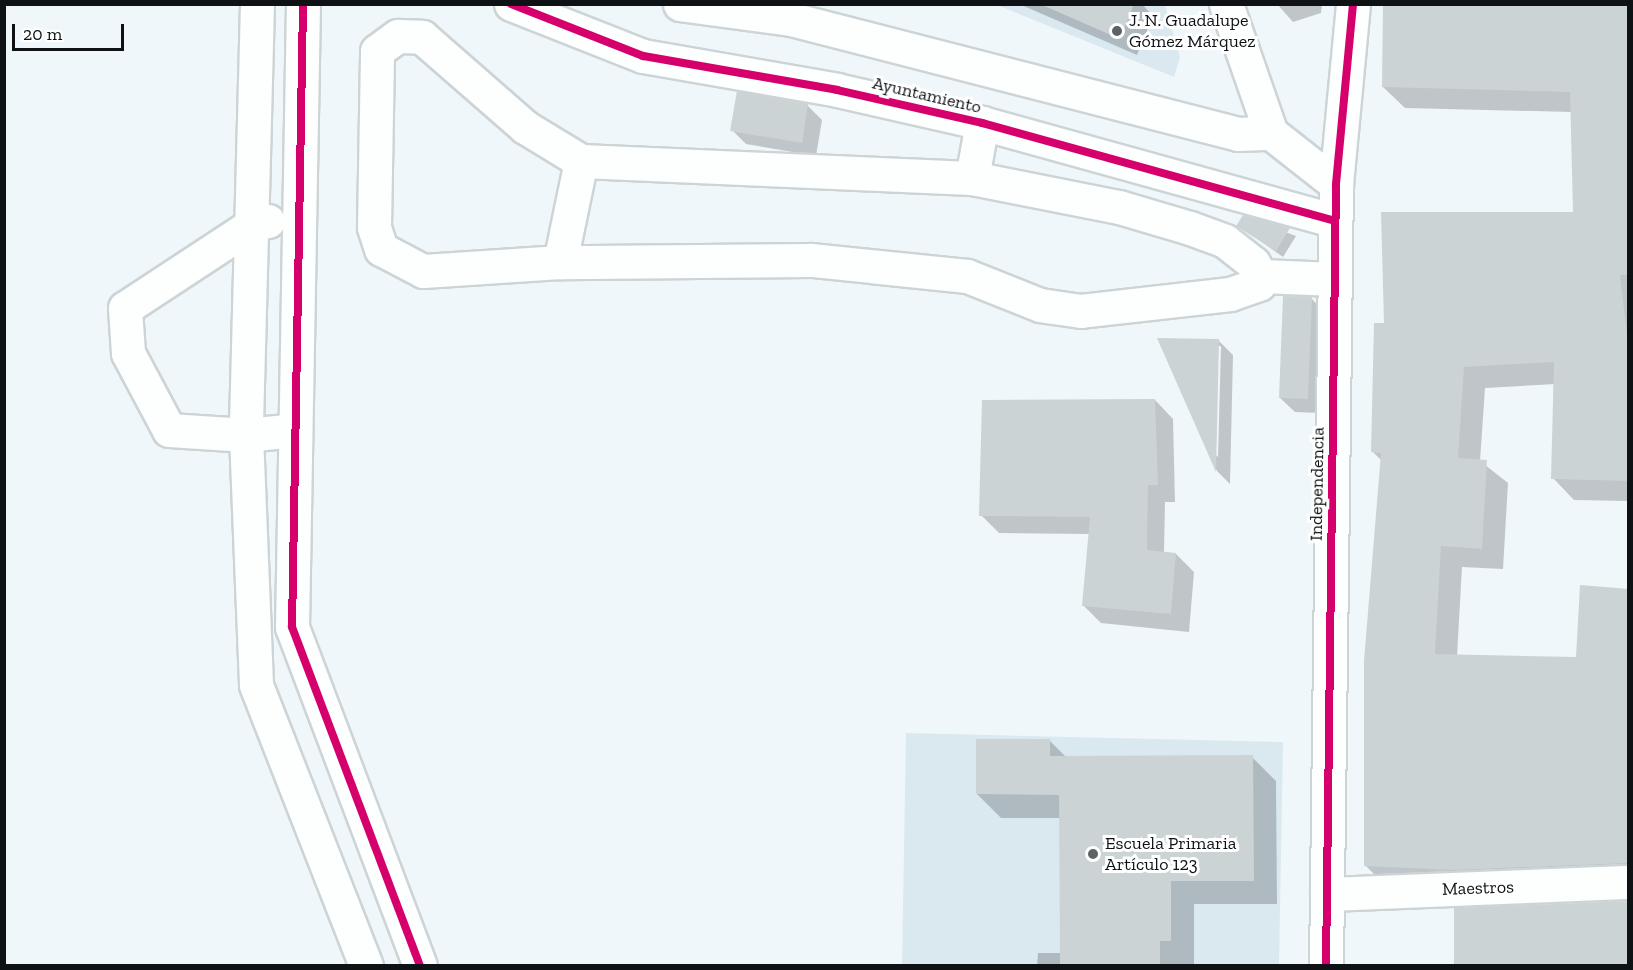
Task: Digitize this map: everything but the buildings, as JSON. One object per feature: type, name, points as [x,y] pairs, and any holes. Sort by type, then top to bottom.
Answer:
[{"type":"street","points":[[257,4],[246,435],[256,685],[366,966]]},
{"type":"street","points":[[303,4],[296,216],[292,627],[420,966]]},
{"type":"street","name":"Ayuntamiento","points":[[511,4],[642,56],[837,90],[982,123],[1335,221]]},
{"type":"street","points":[[680,4],[791,19],[1238,134],[1271,133]]},
{"type":"street","points":[[1226,4],[1271,133],[1336,184]]},
{"type":"street","name":"Independencia","points":[[1326,966],[1336,184],[1353,4]]},
{"type":"street","points":[[1261,276],[1252,290],[1081,311],[1040,305],[967,276],[811,260],[560,262],[423,271],[381,249],[374,227],[377,51],[398,36],[422,37],[525,127],[580,161],[972,178],[1119,207],[1190,228],[1225,241],[1261,276],[1335,279]]},
{"type":"street","points":[[972,178],[982,123]]},
{"type":"street","points":[[560,262],[580,161]]},
{"type":"street","points":[[294,430],[246,435],[169,430],[128,353],[125,308],[253,224],[296,216]]},
{"type":"street","name":"Maestros","points":[[1327,894],[1629,882]]},
{"type":"shaded area","name":"J. N. Guadalupe Gómez Márquez","points":[[997,5],[1165,5],[1180,57],[1174,77]]},
{"type":"shaded area","name":"Escuela Primaria Artículo 123","points":[[906,733],[1283,742],[1279,965],[902,966]]},
{"type":"cycle path","points":[[303,4],[292,627],[420,966]]},
{"type":"cycle path","points":[[511,4],[643,56],[837,90],[982,123],[1335,221]]},
{"type":"cycle path","points":[[1326,966],[1336,184],[1353,4]]},
{"type":"place","name":"J. N. Guadalupe Gómez Márquez","points":[[1117,31]]},
{"type":"place","name":"Escuela Primaria Artículo 123","points":[[1093,854]]}]
